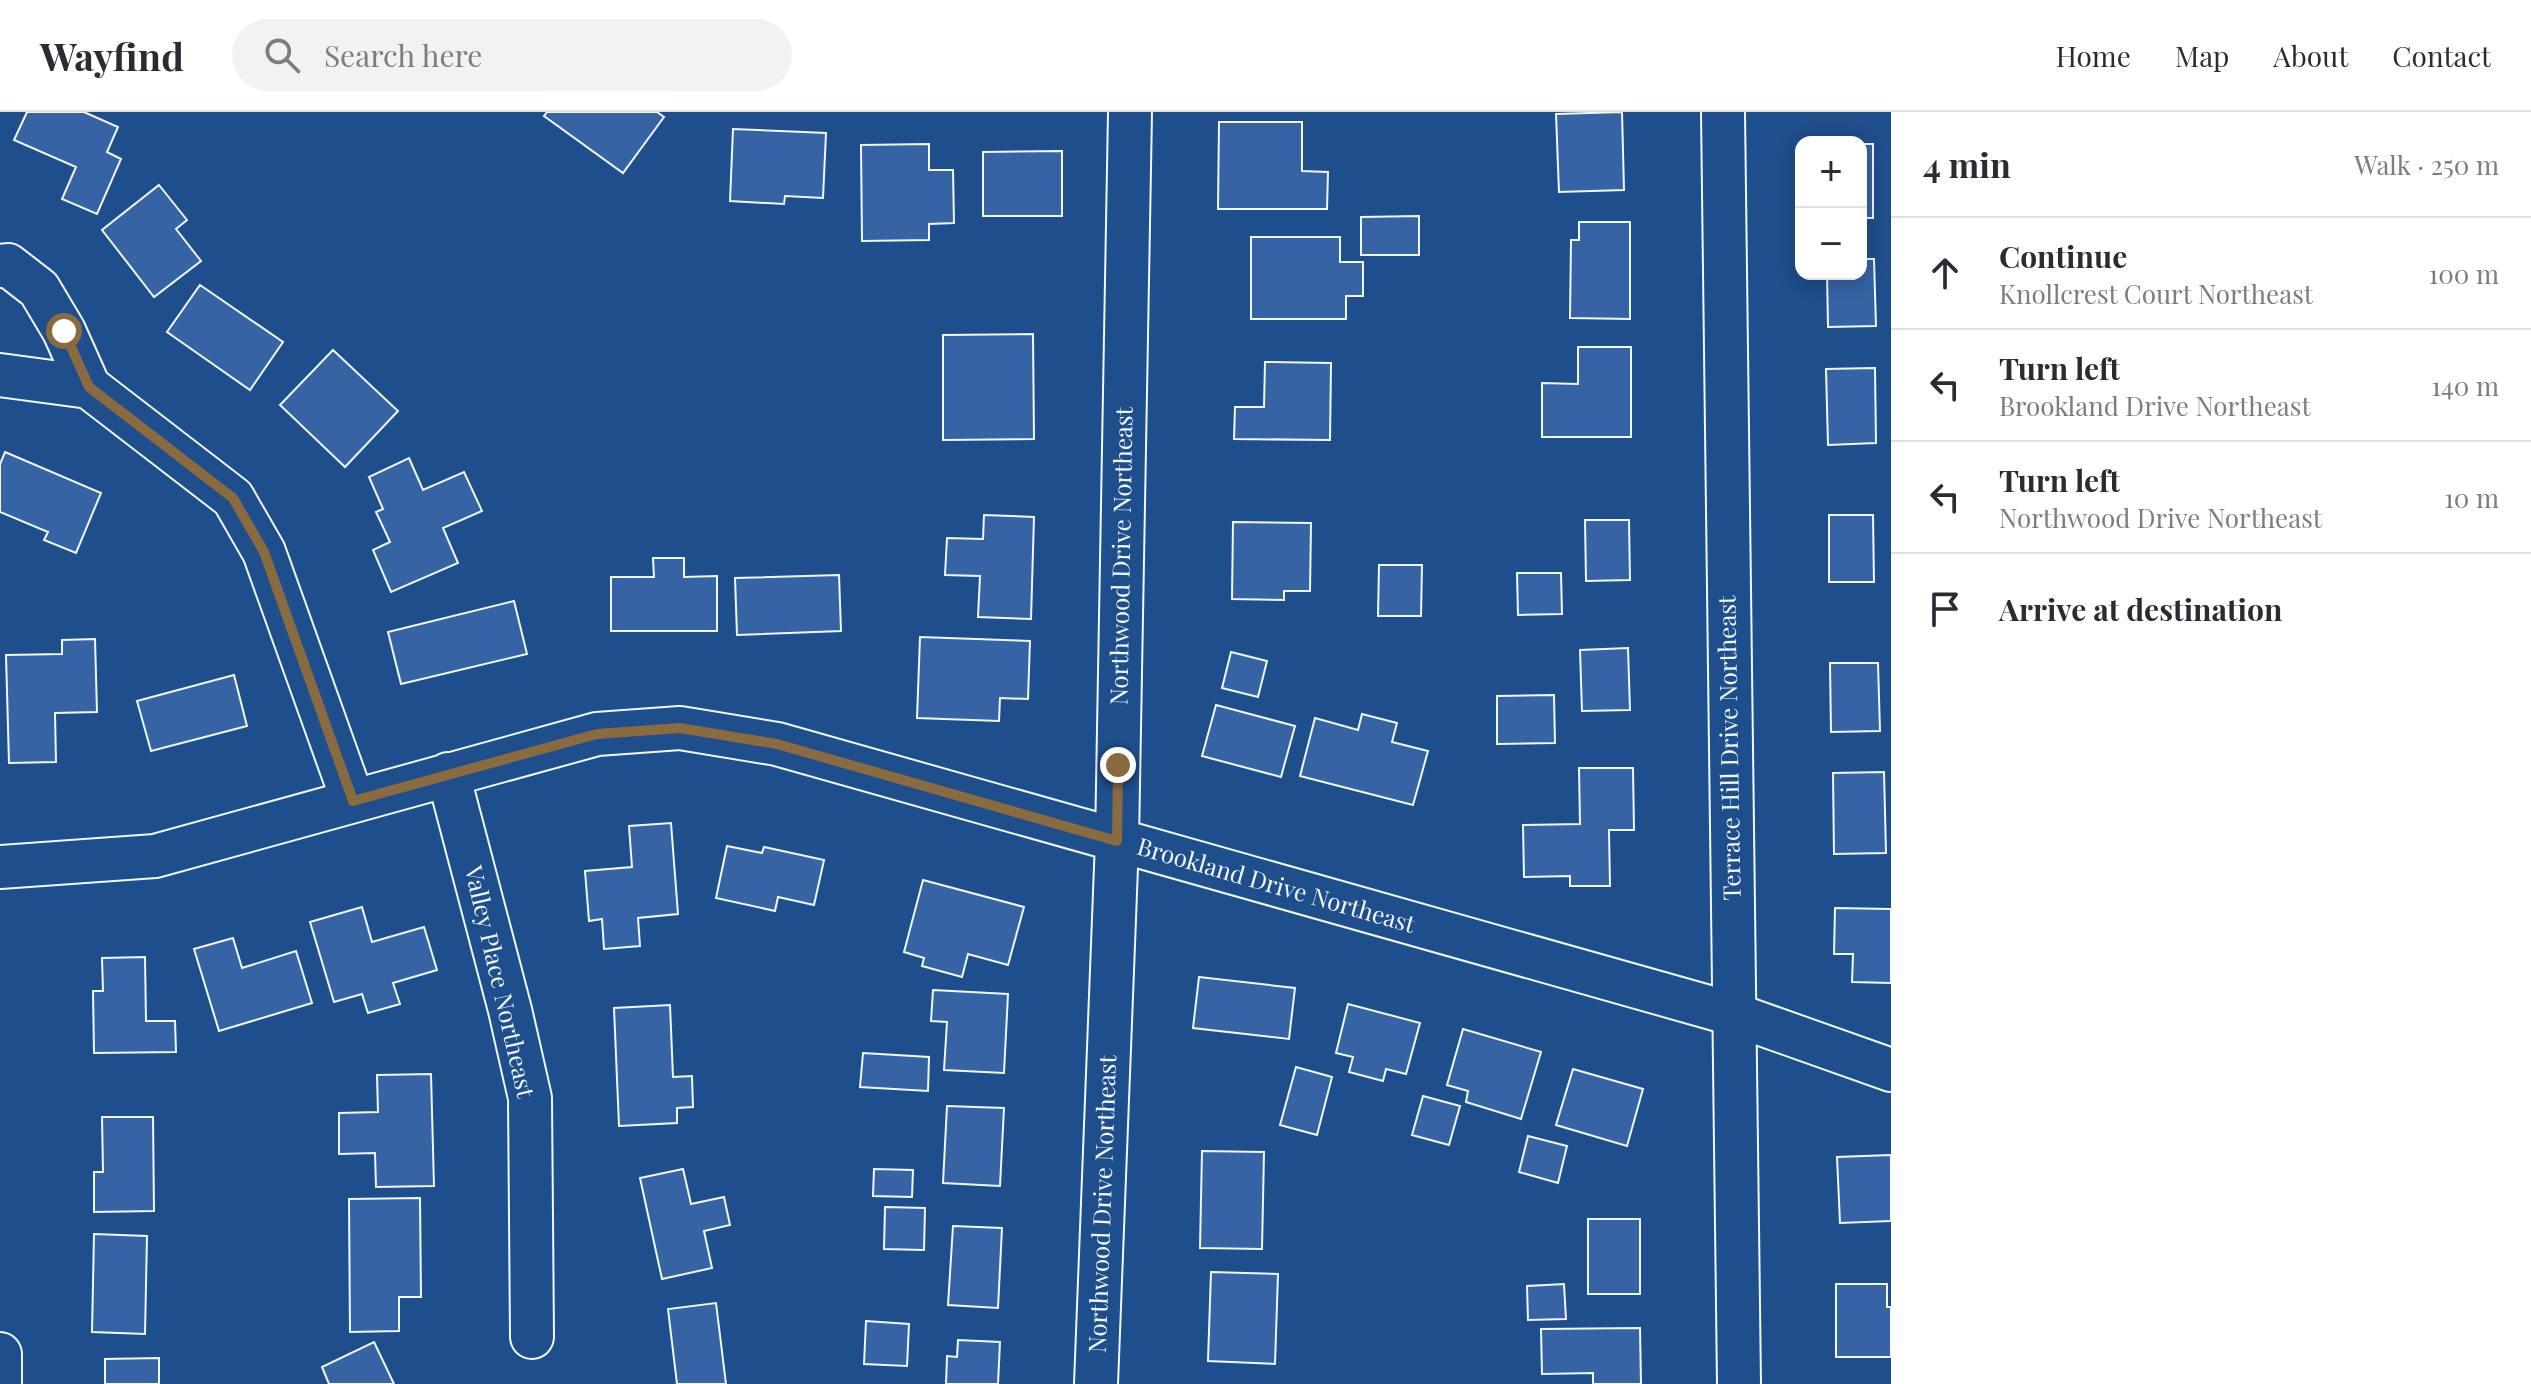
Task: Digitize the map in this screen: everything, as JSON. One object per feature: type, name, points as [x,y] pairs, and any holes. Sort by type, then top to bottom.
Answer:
[{"type":"street","name":"Northwood Drive Northeast","points":[[1096,1384],[1117,841],[1130,112]]},
{"type":"street","name":"Terrace Hill Drive Northeast","points":[[1723,112],[1739,1384]]},
{"type":"street","points":[[0,266],[8,265],[39,289],[64,331],[89,387],[233,498],[264,552],[353,801]]},
{"type":"street","points":[[0,375],[89,387]]},
{"type":"street","name":"Brookland Drive Northeast","points":[[0,867],[155,856],[597,734],[680,728],[777,744],[1733,1014],[1891,1070]]},
{"type":"street","name":"Valley Place Northeast","points":[[448,774],[530,1098],[532,1337]]},
{"type":"street","points":[[0,1354],[0,1384]]},
{"type":"building","points":[[27,112],[84,112],[118,127],[107,152],[121,159],[97,214],[62,199],[76,167],[14,140]]},
{"type":"building","points":[[547,112],[657,112],[664,117],[623,173],[544,116]]},
{"type":"building","points":[[1622,112],[1624,190],[1559,192],[1556,114]]},
{"type":"building","points":[[1219,122],[1302,122],[1302,171],[1328,172],[1327,209],[1218,209]]},
{"type":"building","points":[[733,129],[826,133],[823,198],[785,196],[784,204],[730,201]]},
{"type":"building","points":[[929,144],[929,170],[953,170],[954,223],[929,224],[929,240],[862,241],[861,145]]},
{"type":"building","points":[[1867,144],[1873,144],[1873,218],[1867,218]]},
{"type":"building","points":[[1062,151],[1062,216],[983,216],[983,152]]},
{"type":"building","points":[[159,185],[187,220],[176,229],[201,261],[154,297],[102,230]]},
{"type":"building","points":[[1419,216],[1419,255],[1361,255],[1361,217]]},
{"type":"building","points":[[1579,222],[1630,222],[1630,319],[1570,318],[1571,240],[1579,240]]},
{"type":"building","points":[[1251,237],[1340,237],[1340,262],[1363,262],[1363,296],[1346,296],[1346,319],[1251,319]]},
{"type":"building","points":[[1867,259],[1874,259],[1876,326],[1828,327],[1827,280],[1867,280]]},
{"type":"building","points":[[200,285],[283,342],[250,390],[167,332]]},
{"type":"building","points":[[1033,334],[1034,439],[943,440],[943,335]]},
{"type":"building","points":[[1578,347],[1631,347],[1631,437],[1542,437],[1542,383],[1578,384]]},
{"type":"building","points":[[333,350],[398,411],[345,467],[280,405]]},
{"type":"building","points":[[1265,362],[1331,363],[1330,440],[1234,439],[1235,407],[1264,407]]},
{"type":"building","points":[[1875,368],[1876,443],[1828,445],[1826,369]]},
{"type":"building","points":[[5,452],[101,493],[76,553],[44,540],[48,532],[0,512],[0,464]]},
{"type":"building","points":[[409,458],[423,490],[464,472],[482,511],[443,528],[458,563],[391,592],[373,550],[390,542],[376,512],[383,509],[369,477]]},
{"type":"building","points":[[984,515],[1034,517],[1031,619],[978,617],[980,576],[945,575],[947,538],[983,539]]},
{"type":"building","points":[[1829,515],[1873,515],[1874,582],[1829,582]]},
{"type":"building","points":[[1585,520],[1629,520],[1630,580],[1586,581]]},
{"type":"building","points":[[1233,522],[1311,523],[1310,591],[1284,591],[1284,600],[1232,599]]},
{"type":"building","points":[[653,558],[684,558],[684,577],[717,576],[717,631],[611,631],[611,577],[654,577]]},
{"type":"building","points":[[1379,565],[1422,565],[1421,616],[1378,616]]},
{"type":"building","points":[[1517,573],[1561,573],[1562,614],[1518,615]]},
{"type":"building","points":[[839,575],[841,631],[737,635],[735,578]]},
{"type":"building","points":[[514,601],[527,654],[401,684],[388,632]]},
{"type":"building","points":[[920,637],[1030,641],[1028,699],[1000,698],[999,721],[917,718]]},
{"type":"building","points":[[95,639],[97,712],[55,713],[56,762],[9,763],[6,655],[62,654],[62,640]]},
{"type":"building","points":[[1628,648],[1630,710],[1582,711],[1580,650]]},
{"type":"building","points":[[1231,652],[1267,661],[1258,697],[1222,688]]},
{"type":"building","points":[[1830,663],[1878,663],[1880,731],[1831,732]]},
{"type":"building","points":[[234,675],[247,726],[151,751],[137,701]]},
{"type":"building","points":[[1554,695],[1555,743],[1497,744],[1497,696]]},
{"type":"building","points":[[1216,705],[1295,726],[1281,777],[1202,756]]},
{"type":"building","points":[[1362,714],[1397,723],[1392,742],[1428,751],[1413,805],[1300,776],[1315,718],[1358,730]]},
{"type":"building","points":[[1579,768],[1633,768],[1634,830],[1609,830],[1610,886],[1570,886],[1570,876],[1524,877],[1523,825],[1580,824]]},
{"type":"building","points":[[1884,772],[1886,853],[1834,854],[1833,773]]},
{"type":"building","points":[[671,823],[678,914],[638,918],[640,946],[604,949],[602,919],[589,921],[585,871],[632,867],[629,826]]},
{"type":"building","points":[[727,846],[762,853],[764,847],[824,860],[814,905],[778,897],[775,911],[716,898]]},
{"type":"building","points":[[923,880],[1024,907],[1008,965],[968,954],[962,977],[922,966],[924,958],[904,952]]},
{"type":"building","points":[[362,907],[372,942],[424,927],[437,970],[393,983],[400,1004],[368,1013],[362,994],[334,1002],[310,922]]},
{"type":"building","points":[[1835,908],[1891,909],[1891,983],[1852,982],[1853,954],[1834,954]]},
{"type":"building","points":[[233,938],[242,968],[296,951],[312,1003],[219,1031],[194,949]]},
{"type":"building","points":[[145,957],[146,1021],[175,1021],[176,1052],[94,1053],[93,991],[103,991],[102,958]]},
{"type":"building","points":[[1199,977],[1295,988],[1289,1039],[1193,1028]]},
{"type":"building","points":[[933,990],[1008,994],[1004,1073],[944,1070],[947,1022],[931,1021]]},
{"type":"building","points":[[1348,1004],[1420,1023],[1406,1074],[1386,1069],[1383,1081],[1349,1072],[1353,1057],[1336,1053]]},
{"type":"building","points":[[670,1005],[673,1077],[692,1076],[693,1107],[677,1108],[677,1123],[619,1126],[614,1008]]},
{"type":"building","points":[[1463,1029],[1541,1052],[1521,1119],[1466,1102],[1468,1091],[1447,1085]]},
{"type":"building","points":[[863,1053],[929,1057],[928,1091],[860,1087]]},
{"type":"building","points":[[1296,1067],[1332,1077],[1317,1135],[1280,1125]]},
{"type":"building","points":[[1573,1069],[1643,1089],[1627,1146],[1556,1125]]},
{"type":"building","points":[[431,1074],[434,1186],[376,1187],[375,1153],[339,1154],[339,1113],[378,1112],[377,1075]]},
{"type":"building","points":[[1423,1096],[1460,1106],[1449,1145],[1412,1135]]},
{"type":"building","points":[[947,1106],[1004,1108],[1000,1186],[943,1183]]},
{"type":"building","points":[[102,1117],[153,1117],[154,1211],[94,1212],[94,1172],[103,1172]]},
{"type":"building","points":[[1528,1136],[1567,1146],[1558,1183],[1519,1172]]},
{"type":"building","points":[[1202,1151],[1264,1152],[1262,1249],[1200,1248]]},
{"type":"building","points":[[1891,1155],[1891,1221],[1840,1223],[1837,1157]]},
{"type":"building","points":[[683,1169],[691,1204],[724,1197],[730,1225],[704,1231],[712,1268],[662,1279],[640,1178]]},
{"type":"building","points":[[874,1169],[913,1170],[912,1197],[873,1196]]},
{"type":"building","points":[[420,1198],[421,1297],[399,1297],[399,1331],[350,1332],[349,1199]]},
{"type":"building","points":[[885,1207],[925,1208],[924,1250],[884,1249]]},
{"type":"building","points":[[1588,1219],[1640,1219],[1640,1294],[1588,1294]]},
{"type":"building","points":[[953,1226],[1002,1228],[998,1308],[948,1305]]},
{"type":"building","points":[[94,1234],[147,1236],[145,1334],[92,1332]]},
{"type":"building","points":[[1211,1272],[1278,1274],[1275,1364],[1208,1361]]},
{"type":"building","points":[[1564,1284],[1566,1319],[1528,1320],[1527,1286]]},
{"type":"building","points":[[1836,1284],[1887,1284],[1887,1307],[1891,1307],[1891,1357],[1836,1357]]},
{"type":"building","points":[[716,1303],[726,1384],[677,1384],[668,1309]]},
{"type":"building","points":[[866,1321],[909,1324],[907,1366],[864,1364]]},
{"type":"building","points":[[1640,1328],[1641,1384],[1593,1384],[1593,1373],[1542,1374],[1541,1329]]},
{"type":"building","points":[[958,1340],[1000,1342],[998,1384],[946,1384],[947,1356],[957,1357]]},
{"type":"building","points":[[374,1342],[394,1384],[329,1384],[322,1367]]},
{"type":"building","points":[[159,1358],[159,1384],[105,1384],[105,1359]]},
{"type":"route","points":[[64,331],[89,387],[233,498],[264,552],[353,801],[597,734],[680,728],[777,744],[1117,841],[1118,765]]}]
